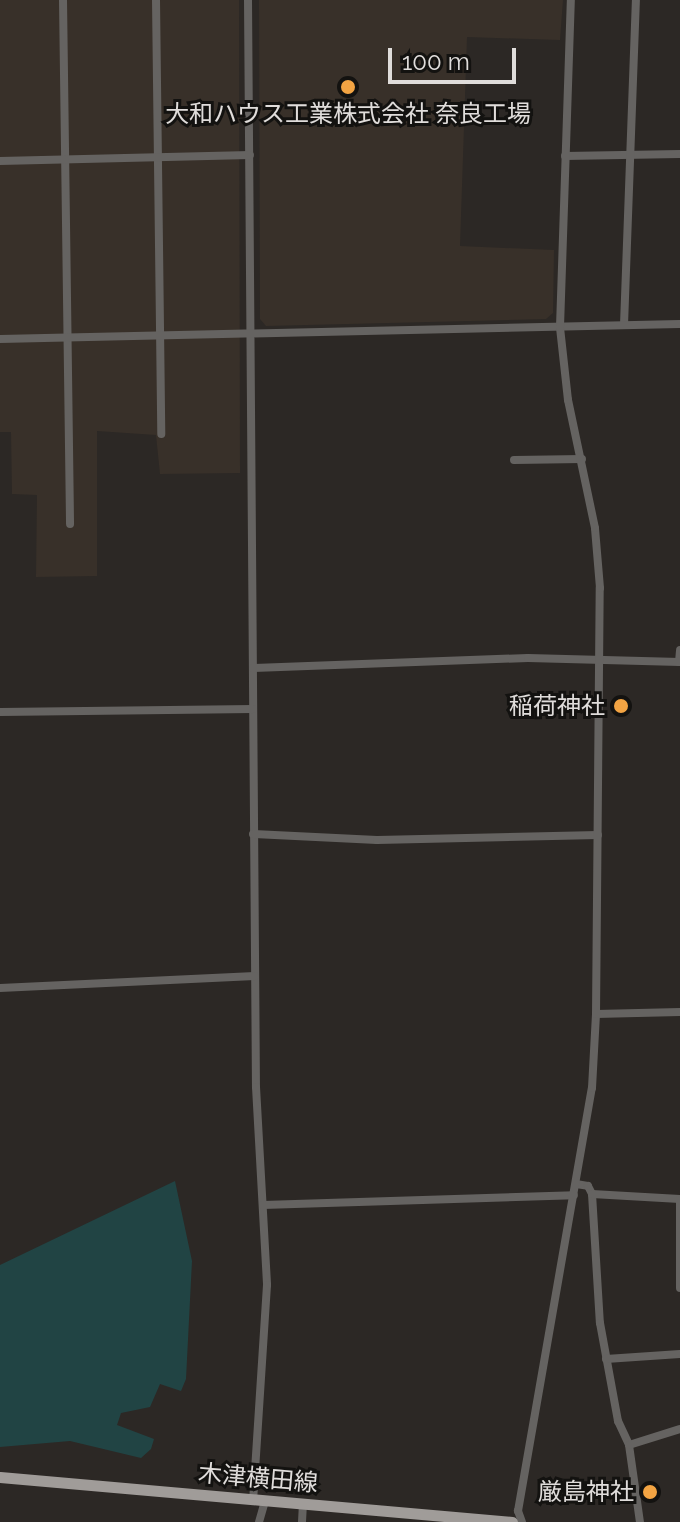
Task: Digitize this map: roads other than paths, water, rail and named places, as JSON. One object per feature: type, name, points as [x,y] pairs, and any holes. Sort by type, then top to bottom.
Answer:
[{"type":"main road","name":"木津横田線","points":[[0,1477],[512,1522]]},
{"type":"street","points":[[63,0],[70,524]]},
{"type":"street","points":[[156,0],[161,434]]},
{"type":"street","points":[[248,0],[255,976],[267,1285],[259,1522]]},
{"type":"street","points":[[522,1522],[518,1511],[593,1078],[596,1014],[598,559],[582,459],[568,400],[560,327],[571,0]]},
{"type":"street","points":[[624,325],[636,0]]},
{"type":"street","points":[[565,156],[680,154]]},
{"type":"street","points":[[0,161],[250,155]]},
{"type":"street","points":[[0,339],[680,324]]},
{"type":"street","points":[[514,460],[582,459]]},
{"type":"street","points":[[253,668],[528,658],[599,663],[680,662],[680,650]]},
{"type":"street","points":[[0,712],[253,709]]},
{"type":"street","points":[[253,834],[377,840],[598,835]]},
{"type":"street","points":[[0,988],[255,976]]},
{"type":"street","points":[[596,1014],[680,1012]]},
{"type":"street","points":[[576,1184],[588,1186],[592,1194],[606,1359],[618,1421],[629,1445],[640,1522]]},
{"type":"street","points":[[592,1194],[680,1199],[680,1288]]},
{"type":"street","points":[[263,1205],[574,1195]]},
{"type":"street","points":[[606,1359],[680,1354]]},
{"type":"street","points":[[629,1445],[679,1432]]},
{"type":"street","points":[[302,1522],[303,1505]]},
{"type":"water","points":[[175,1181],[192,1261],[186,1379],[181,1391],[160,1384],[150,1407],[121,1413],[117,1425],[154,1439],[151,1449],[141,1458],[70,1441],[0,1447],[0,1265]]},
{"type":"place","name":"大和ハウス工業株式会社 奈良工場","points":[[348,87]]},
{"type":"place","name":"稲荷神社","points":[[621,706]]},
{"type":"place","name":"厳島神社","points":[[650,1492]]}]
